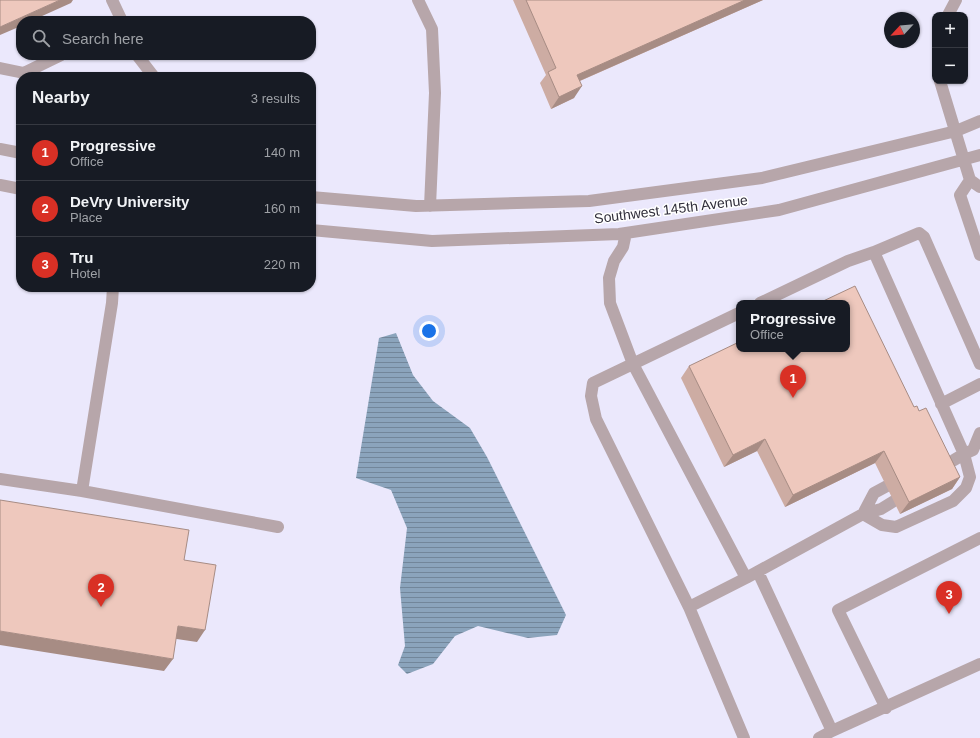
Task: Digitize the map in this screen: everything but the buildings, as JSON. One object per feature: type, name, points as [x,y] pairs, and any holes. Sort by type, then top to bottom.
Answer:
[{"type":"street","points":[[112,0],[120,16]]},
{"type":"street","points":[[418,0],[432,29],[435,93],[430,206]]},
{"type":"street","points":[[950,12],[956,0]]},
{"type":"street","points":[[26,72],[51,60]]},
{"type":"street","points":[[141,60],[150,72]]},
{"type":"street","points":[[0,68],[19,72]]},
{"type":"street","points":[[941,84],[970,180],[980,187]]},
{"type":"street","name":"Southwest 145th Avenue","points":[[316,197],[416,206],[589,201],[762,178],[956,131],[980,121]]},
{"type":"street","points":[[0,149],[16,152]]},
{"type":"street","name":"Southwest 145th Avenue","points":[[316,230],[432,241],[626,233],[778,210],[980,155]]},
{"type":"street","points":[[970,180],[960,195],[980,255]]},
{"type":"street","points":[[0,184],[16,188]]},
{"type":"street","points":[[626,233],[623,247],[614,261],[609,278],[610,303],[633,364],[746,578]]},
{"type":"street","points":[[766,300],[848,261],[874,252],[918,233],[924,237],[980,364]]},
{"type":"street","points":[[862,514],[882,525],[896,527],[954,501],[966,488],[970,476],[961,457],[941,404],[874,252]]},
{"type":"street","points":[[82,491],[113,292]]},
{"type":"street","points":[[736,314],[593,383],[591,396],[596,419],[690,607],[744,738]]},
{"type":"street","points":[[941,404],[980,384]]},
{"type":"street","points":[[961,457],[980,433]]},
{"type":"street","points":[[0,479],[82,491],[278,527]]},
{"type":"street","points":[[862,514],[874,493],[887,486]]},
{"type":"street","points":[[690,607],[758,572],[862,514],[881,509],[894,501]]},
{"type":"street","points":[[886,708],[838,610],[980,538]]},
{"type":"street","points":[[758,572],[832,731]]},
{"type":"street","points":[[819,738],[980,664]]},
{"type":"water","points":[[396,333],[413,375],[433,401],[470,428],[487,457],[566,615],[557,635],[528,638],[478,626],[455,636],[433,664],[407,674],[398,665],[405,646],[400,588],[407,528],[391,490],[356,478],[379,338]]},
{"type":"place","name":"Progressive","points":[[793,398]]},
{"type":"place","name":"DeVry University","points":[[101,607]]},
{"type":"place","name":"Tru","points":[[949,614]]}]
